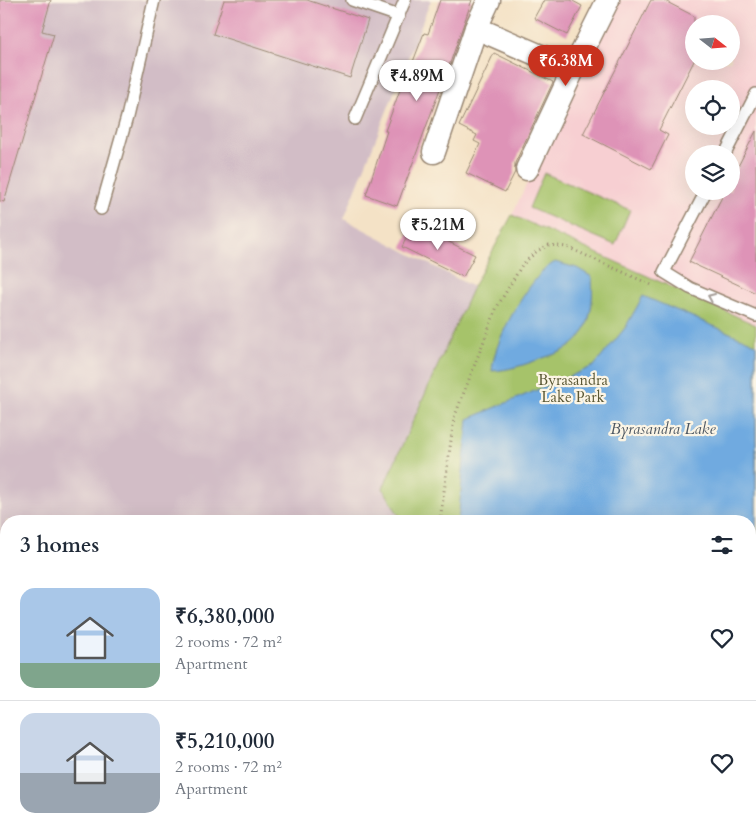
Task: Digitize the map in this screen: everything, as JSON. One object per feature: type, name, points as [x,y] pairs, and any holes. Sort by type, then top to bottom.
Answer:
[{"type":"street","points":[[434,152],[476,28],[489,0]]},
{"type":"street","points":[[527,169],[608,0]]},
{"type":"street","points":[[476,28],[573,70]]},
{"type":"lane","points":[[101,209],[126,117],[154,0]]},
{"type":"lane","points":[[352,0],[399,16]]},
{"type":"lane","points":[[354,120],[405,0]]},
{"type":"lane","points":[[730,145],[756,94]]},
{"type":"lane","points":[[701,200],[664,272],[690,288],[756,316]]},
{"type":"path","points":[[441,515],[454,418],[497,306],[522,265],[537,251],[549,246],[567,247],[657,288]]},
{"type":"shaded area","points":[[0,0],[431,0],[344,219],[473,287],[383,488],[399,515],[0,515]]},
{"type":"shaded area","points":[[614,0],[756,0],[756,325],[512,215]]},
{"type":"green space","points":[[544,173],[630,210],[615,245],[529,208]]},
{"type":"green space","name":"Byrasandra Lake Park","points":[[512,215],[756,325],[756,515],[399,515],[383,488],[473,287]]},
{"type":"water","points":[[555,262],[577,268],[592,277],[591,308],[586,327],[581,336],[560,352],[516,367],[492,371],[498,346],[509,320],[532,284],[545,269]]},
{"type":"water","name":"Byrasandra Lake","points":[[643,296],[756,344],[756,515],[459,515],[468,419],[594,366],[625,328]]},
{"type":"building","points":[[0,0],[51,0],[42,31],[54,34],[4,202],[0,201]]},
{"type":"building","points":[[224,0],[307,0],[368,20],[350,78],[213,34]]},
{"type":"building","points":[[440,0],[472,0],[397,206],[366,195],[387,131],[385,131],[401,87],[403,88],[424,33],[428,34]]},
{"type":"building","points":[[544,0],[571,0],[582,6],[567,35],[534,18]]},
{"type":"building","points":[[651,0],[663,0],[692,15],[685,15],[685,70],[689,70],[659,130],[668,135],[651,169],[583,134]]},
{"type":"building","points":[[494,53],[553,82],[515,163],[515,172],[505,192],[466,173],[480,144],[474,141],[477,135],[459,126]]},
{"type":"building","points":[[756,131],[756,293],[689,262],[720,200],[740,200],[740,162]]},
{"type":"building","points":[[413,224],[475,255],[463,277],[402,247]]}]
